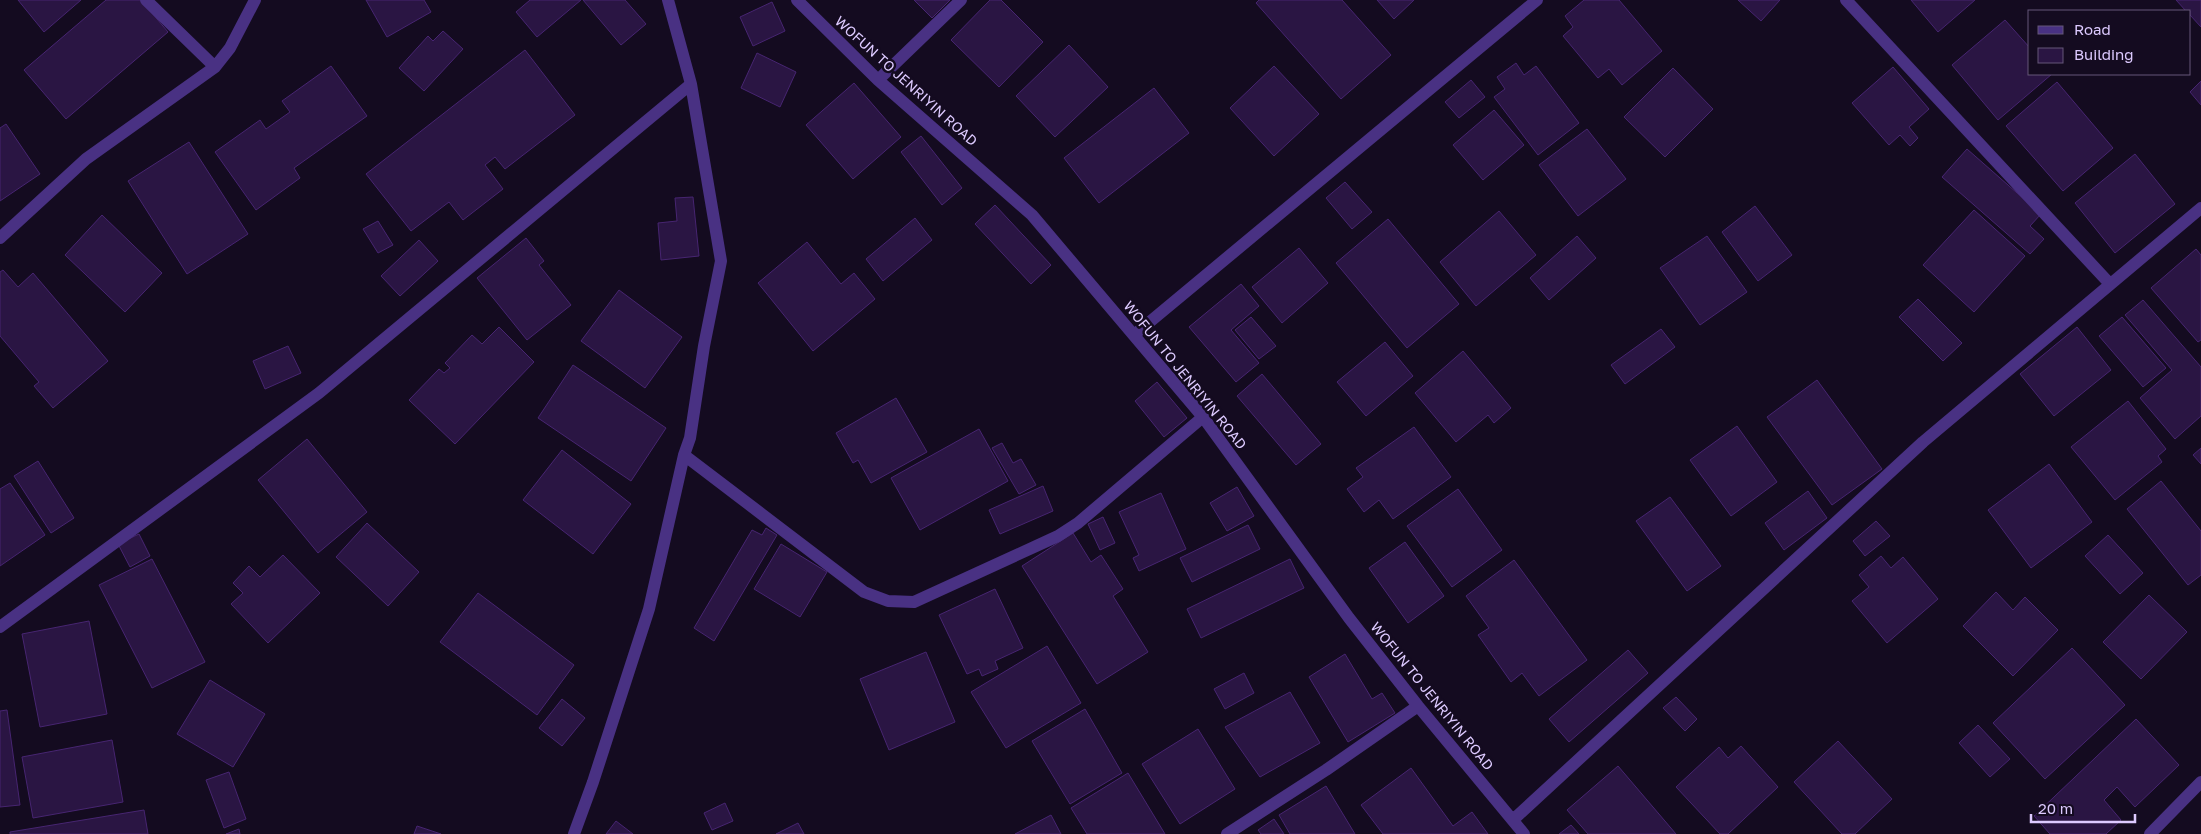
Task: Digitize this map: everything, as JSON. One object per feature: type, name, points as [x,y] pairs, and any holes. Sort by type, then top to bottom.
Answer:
[{"type":"street","points":[[146,0],[216,67]]},
{"type":"street","points":[[0,238],[86,159],[216,67],[230,48],[255,0]]},
{"type":"street","points":[[574,834],[650,609],[684,455],[690,438],[704,346],[721,261],[691,84],[668,0]]},
{"type":"street","name":"WOFUN TO JENRIYIN ROAD","points":[[797,0],[878,80],[1032,215],[1204,417],[1349,618],[1418,706],[1514,819],[1524,834]]},
{"type":"street","points":[[878,80],[961,0]]},
{"type":"street","points":[[1134,334],[1537,0]]},
{"type":"street","points":[[1846,0],[2110,284]]},
{"type":"street","points":[[0,628],[319,393],[691,84]]},
{"type":"street","points":[[1514,819],[1923,442],[2201,208]]},
{"type":"street","points":[[684,455],[864,592],[888,601],[914,602],[1058,536],[1078,523],[1204,417]]},
{"type":"street","points":[[1227,834],[1326,770],[1418,706]]},
{"type":"street","points":[[2150,834],[2201,782]]},
{"type":"building","points":[[18,0],[81,0],[44,32]]},
{"type":"building","points":[[106,0],[141,0],[168,32],[66,119],[24,70]]},
{"type":"building","points":[[366,0],[424,0],[431,12],[387,37]]},
{"type":"building","points":[[530,0],[581,0],[537,37],[516,12]]},
{"type":"building","points":[[583,0],[625,0],[646,24],[621,45]]},
{"type":"building","points":[[914,0],[950,0],[932,18]]},
{"type":"building","points":[[990,0],[1001,0],[1043,42],[999,87],[951,40]]},
{"type":"building","points":[[1259,0],[1342,0],[1391,55],[1341,99],[1256,3]]},
{"type":"building","points":[[1377,0],[1414,0],[1394,19]]},
{"type":"building","points":[[1584,0],[1619,0],[1662,51],[1622,85],[1609,69],[1598,78],[1563,36],[1573,27],[1565,16]]},
{"type":"building","points":[[1738,0],[1780,0],[1761,21]]},
{"type":"building","points":[[1911,0],[1975,0],[1938,32]]},
{"type":"building","points":[[2176,0],[2201,0],[2201,27],[2191,16],[2191,10],[2185,10]]},
{"type":"building","points":[[772,2],[785,31],[753,46],[740,17]]},
{"type":"building","points":[[2005,20],[2028,46],[2028,75],[2051,75],[1998,120],[1952,65]]},
{"type":"building","points":[[443,31],[463,49],[424,91],[399,68],[428,36],[433,41]]},
{"type":"building","points":[[1069,45],[1108,87],[1055,137],[1016,96]]},
{"type":"building","points":[[525,50],[575,115],[505,169],[495,157],[485,165],[503,189],[463,220],[449,202],[411,231],[366,174]]},
{"type":"building","points":[[757,53],[796,72],[780,107],[741,88]]},
{"type":"building","points":[[1516,63],[1524,75],[1536,66],[1579,123],[1538,155],[1494,97],[1505,89],[1497,77]]},
{"type":"building","points":[[331,66],[367,116],[294,168],[300,178],[256,210],[215,152],[260,120],[266,129],[290,112],[282,101]]},
{"type":"building","points":[[1274,66],[1319,114],[1274,156],[1230,108]]},
{"type":"building","points":[[1893,67],[1929,109],[1909,127],[1918,138],[1910,146],[1900,135],[1889,145],[1852,103]]},
{"type":"building","points":[[1673,68],[1713,109],[1665,157],[1624,117]]},
{"type":"building","points":[[1471,80],[1485,97],[1459,118],[1445,102]]},
{"type":"building","points":[[2201,81],[2201,105],[2190,92]]},
{"type":"building","points":[[2057,82],[2113,148],[2063,191],[2006,126]]},
{"type":"building","points":[[854,83],[901,137],[853,179],[806,125]]},
{"type":"building","points":[[1154,88],[1189,133],[1099,203],[1064,158]]},
{"type":"building","points":[[1494,110],[1524,145],[1483,180],[1453,145]]},
{"type":"building","points":[[6,124],[40,174],[0,201],[0,128]]},
{"type":"building","points":[[1587,129],[1626,179],[1578,216],[1539,165]]},
{"type":"building","points":[[921,136],[962,188],[942,205],[901,152]]},
{"type":"building","points":[[189,142],[248,234],[187,274],[128,181]]},
{"type":"building","points":[[1967,149],[2041,214],[2030,226],[2044,239],[2030,254],[1942,177]]},
{"type":"building","points":[[2135,154],[2175,204],[2115,253],[2075,203]]},
{"type":"building","points":[[1345,182],[1372,212],[1352,229],[1326,198]]},
{"type":"building","points":[[693,197],[699,256],[661,260],[658,223],[677,221],[675,198]]},
{"type":"building","points":[[995,205],[1051,265],[1031,284],[975,224]]},
{"type":"building","points":[[1755,206],[1792,255],[1758,281],[1722,232]]},
{"type":"building","points":[[1974,210],[2025,256],[1974,312],[1923,265]]},
{"type":"building","points":[[1499,211],[1536,255],[1476,306],[1440,262]]},
{"type":"building","points":[[102,215],[162,273],[125,312],[65,255]]},
{"type":"building","points":[[915,218],[932,240],[883,281],[866,259]]},
{"type":"building","points":[[1388,219],[1459,304],[1407,348],[1336,263]]},
{"type":"building","points":[[378,221],[393,245],[378,253],[363,229]]},
{"type":"building","points":[[1577,236],[1596,258],[1549,300],[1530,278]]},
{"type":"building","points":[[1707,236],[1747,292],[1700,325],[1660,268]]},
{"type":"building","points":[[526,238],[544,261],[539,265],[571,305],[527,340],[477,278]]},
{"type":"building","points":[[419,240],[438,261],[400,296],[381,276]]},
{"type":"building","points":[[807,242],[841,284],[854,273],[875,299],[813,351],[758,283]]},
{"type":"building","points":[[1299,248],[1328,283],[1282,323],[1252,287]]},
{"type":"building","points":[[2196,249],[2201,255],[2201,340],[2198,342],[2151,288]]},
{"type":"building","points":[[3,270],[18,287],[33,273],[108,361],[53,408],[34,386],[39,382],[0,336],[0,272]]},
{"type":"building","points":[[1241,284],[1259,306],[1231,330],[1259,363],[1236,382],[1189,327]]},
{"type":"building","points":[[619,290],[682,337],[645,388],[581,341]]},
{"type":"building","points":[[1918,299],[1962,343],[1943,361],[1899,317]]},
{"type":"building","points":[[2143,300],[2201,367],[2201,416],[2175,439],[2140,398],[2172,370],[2125,315]]},
{"type":"building","points":[[1251,317],[1276,346],[1259,359],[1235,330]]},
{"type":"building","points":[[2122,317],[2166,368],[2143,387],[2099,336]]},
{"type":"building","points":[[499,327],[534,362],[455,444],[409,400],[439,369],[444,373],[450,368],[445,363],[472,335],[482,344]]},
{"type":"building","points":[[2077,327],[2111,370],[2054,416],[2020,374]]},
{"type":"building","points":[[1661,329],[1675,347],[1625,384],[1611,365]]},
{"type":"building","points":[[1385,342],[1413,376],[1366,416],[1337,382]]},
{"type":"building","points":[[288,346],[301,373],[265,389],[253,361]]},
{"type":"building","points":[[1463,351],[1511,408],[1494,423],[1488,415],[1456,442],[1415,393]]},
{"type":"building","points":[[573,365],[666,428],[631,481],[538,418]]},
{"type":"building","points":[[1262,374],[1321,444],[1296,465],[1237,396]]},
{"type":"building","points":[[1817,380],[1882,469],[1832,505],[1767,417]]},
{"type":"building","points":[[1157,382],[1187,418],[1164,437],[1135,401]]},
{"type":"building","points":[[896,398],[927,452],[871,483],[858,460],[853,463],[836,433]]},
{"type":"building","points":[[2128,401],[2166,449],[2158,456],[2162,462],[2115,500],[2071,447]]},
{"type":"building","points":[[1737,426],[1777,482],[1731,516],[1690,460]]},
{"type":"building","points":[[1414,427],[1451,477],[1393,519],[1379,500],[1364,512],[1347,489],[1363,477],[1356,468]]},
{"type":"building","points":[[979,429],[1008,481],[920,530],[891,478]]},
{"type":"building","points":[[307,439],[367,512],[318,553],[258,480]]},
{"type":"building","points":[[1002,443],[1013,463],[1021,459],[1036,485],[1019,494],[992,448]]},
{"type":"building","points":[[2201,448],[2201,464],[2193,455]]},
{"type":"building","points":[[562,450],[631,504],[593,554],[523,500]]},
{"type":"building","points":[[38,461],[74,518],[51,533],[14,476]]},
{"type":"building","points":[[2049,464],[2092,522],[2031,568],[1988,510]]},
{"type":"building","points":[[2161,481],[2201,531],[2201,575],[2188,585],[2127,509]]},
{"type":"building","points":[[10,483],[45,535],[0,566],[0,489]]},
{"type":"building","points":[[1043,486],[1053,511],[1000,534],[989,510]]},
{"type":"building","points":[[1237,487],[1254,516],[1227,531],[1210,503]]},
{"type":"building","points":[[1458,489],[1502,550],[1452,587],[1407,526]]},
{"type":"building","points":[[1808,491],[1827,518],[1784,550],[1765,523]]},
{"type":"building","points":[[1161,493],[1186,549],[1139,571],[1133,558],[1139,555],[1119,512]]},
{"type":"building","points":[[1670,497],[1721,566],[1687,591],[1636,521]]},
{"type":"building","points":[[1103,517],[1115,543],[1100,550],[1088,524]]},
{"type":"building","points":[[1876,521],[1890,536],[1865,556],[1853,541]]},
{"type":"building","points":[[367,523],[419,572],[388,606],[336,557]]},
{"type":"building","points":[[1248,525],[1260,549],[1192,582],[1180,558]]},
{"type":"building","points":[[766,528],[777,535],[714,641],[694,628],[752,530],[762,535]]},
{"type":"building","points":[[1073,533],[1091,562],[1101,555],[1123,589],[1113,596],[1148,652],[1097,684],[1022,566]]},
{"type":"building","points":[[139,534],[150,556],[130,567],[118,544]]},
{"type":"building","points":[[2108,535],[2143,573],[2120,594],[2085,556]]},
{"type":"building","points":[[1405,542],[1444,596],[1408,623],[1369,568]]},
{"type":"building","points":[[781,544],[827,572],[800,617],[754,589]]},
{"type":"building","points":[[283,555],[320,593],[268,643],[231,604],[243,593],[233,583],[249,566],[260,577]]},
{"type":"building","points":[[1881,556],[1891,568],[1903,557],[1938,599],[1887,643],[1852,601],[1869,587],[1859,575]]},
{"type":"building","points":[[152,559],[205,662],[152,688],[99,585]]},
{"type":"building","points":[[1290,559],[1304,588],[1201,638],[1187,609]]},
{"type":"building","points":[[1514,560],[1587,660],[1539,696],[1522,673],[1511,682],[1478,635],[1489,628],[1466,596]]},
{"type":"building","points":[[995,589],[1023,648],[995,661],[998,669],[982,676],[979,669],[967,674],[939,615]]},
{"type":"building","points":[[1996,592],[2013,610],[2025,597],[2058,630],[2013,676],[1963,626]]},
{"type":"building","points":[[478,593],[574,665],[537,715],[440,642]]},
{"type":"building","points":[[2149,595],[2187,632],[2141,679],[2103,642]]},
{"type":"building","points":[[89,621],[107,714],[40,727],[22,634]]},
{"type":"building","points":[[1047,646],[1081,703],[1006,748],[971,692]]},
{"type":"building","points":[[2072,648],[2125,705],[2045,779],[1993,723]]},
{"type":"building","points":[[1628,650],[1648,673],[1569,742],[1549,719]]},
{"type":"building","points":[[926,652],[955,722],[889,750],[860,679]]},
{"type":"building","points":[[1345,654],[1372,699],[1382,693],[1395,713],[1348,742],[1309,677]]},
{"type":"building","points":[[1244,673],[1254,693],[1225,709],[1214,689]]},
{"type":"building","points":[[210,680],[265,714],[233,767],[177,734]]},
{"type":"building","points":[[1290,692],[1320,743],[1260,777],[1225,727]]},
{"type":"building","points":[[1676,697],[1697,719],[1685,731],[1663,708]]},
{"type":"building","points":[[562,699],[585,718],[562,746],[539,728]]},
{"type":"building","points":[[1085,709],[1122,773],[1070,804],[1032,741]]},
{"type":"building","points":[[7,710],[20,805],[0,807],[0,711]]},
{"type":"building","points":[[2136,719],[2179,765],[2135,807],[2117,787],[2104,800],[2121,820],[2106,834],[2050,834],[2034,816]]},
{"type":"building","points":[[1978,725],[2010,759],[1990,777],[1959,743]]},
{"type":"building","points":[[1198,729],[1235,789],[1180,824],[1142,764]]},
{"type":"building","points":[[112,740],[123,802],[33,818],[22,757]]},
{"type":"building","points":[[1838,741],[1892,799],[1855,834],[1842,834],[1794,782]]},
{"type":"building","points":[[1741,746],[1778,787],[1728,834],[1720,834],[1676,787],[1719,747],[1728,758]]},
{"type":"building","points":[[1618,766],[1676,834],[1588,834],[1567,810]]},
{"type":"building","points":[[1411,768],[1453,826],[1472,812],[1488,834],[1383,834],[1361,805]]},
{"type":"building","points":[[229,772],[246,819],[224,828],[206,780]]},
{"type":"building","points":[[1128,773],[1165,834],[1087,834],[1071,808]]},
{"type":"building","points":[[1326,786],[1355,834],[1290,834],[1279,815]]},
{"type":"building","points":[[725,803],[733,821],[712,830],[704,813]]},
{"type":"building","points":[[144,810],[148,834],[10,834],[10,832]]},
{"type":"building","points":[[1051,815],[1061,834],[1015,834]]},
{"type":"building","points":[[1274,819],[1284,834],[1261,834],[1258,830]]},
{"type":"building","points":[[616,821],[633,834],[606,834]]},
{"type":"building","points":[[798,823],[804,834],[776,834]]},
{"type":"building","points":[[1571,825],[1579,834],[1559,834]]},
{"type":"building","points":[[417,826],[441,834],[414,834]]},
{"type":"building","points":[[239,829],[240,834],[226,834]]}]
